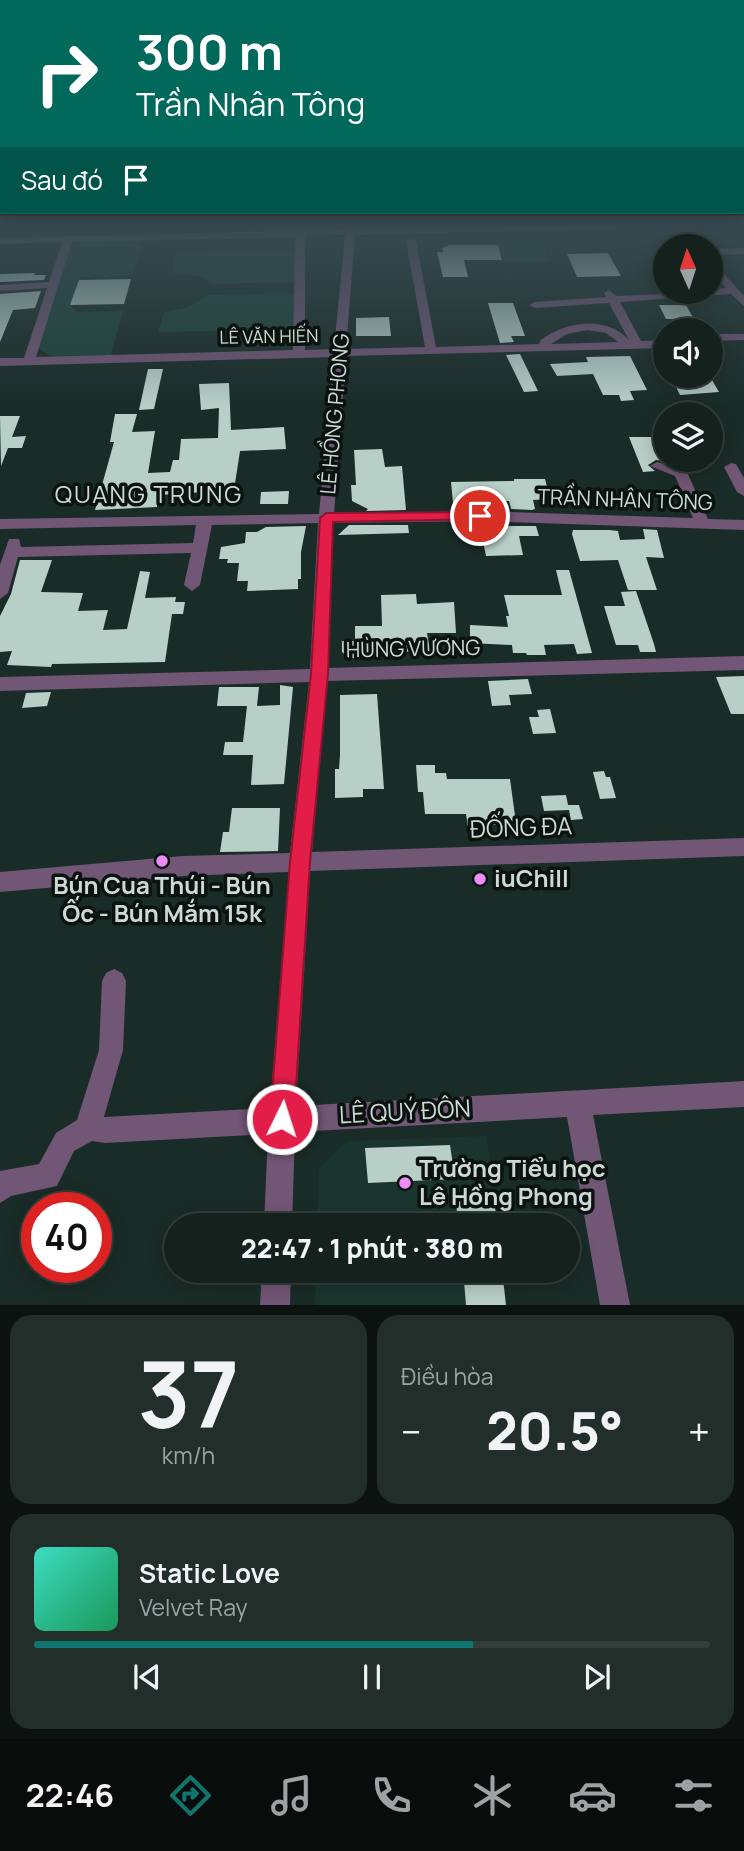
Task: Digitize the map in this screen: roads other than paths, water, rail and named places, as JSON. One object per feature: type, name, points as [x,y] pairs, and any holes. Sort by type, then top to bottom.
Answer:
[{"type":"street","points":[[299,353],[300,284]]},
{"type":"street","name":"LÊ HỒNG PHONG","points":[[278,1213],[282,1119],[300,862],[319,674],[326,518],[346,284]]},
{"type":"street","points":[[419,284],[430,348]]},
{"type":"street","points":[[729,284],[744,303]]},
{"type":"street","points":[[0,288],[51,285],[29,361]]},
{"type":"street","points":[[536,305],[611,296],[734,290]]},
{"type":"street","points":[[611,296],[631,342]]},
{"type":"street","points":[[545,345],[555,333],[578,327],[600,329],[631,342]]},
{"type":"street","points":[[723,340],[744,340]]},
{"type":"street","name":"LÊ VĂN HIẾN","points":[[0,362],[653,341]]},
{"type":"street","points":[[731,467],[744,492]]},
{"type":"street","points":[[678,472],[681,473],[702,523]]},
{"type":"street","name":"TRẦN NHÂN TÔNG","points":[[0,524],[507,517],[744,525]]},
{"type":"street","points":[[192,585],[205,520]]},
{"type":"street","points":[[0,593],[20,524]]},
{"type":"street","points":[[12,552],[199,548]]},
{"type":"street","name":"HÙNG VƯƠNG","points":[[0,684],[744,663]]},
{"type":"street","name":"ĐỐNG ĐA","points":[[0,882],[183,866],[744,847]]},
{"type":"street","points":[[0,1189],[2,1184],[9,1181],[47,1176],[65,1142],[90,1127],[91,1112],[111,1050],[114,981]]},
{"type":"street","name":"LÊ QUÝ ĐÔN","points":[[90,1127],[105,1130],[744,1094]]},
{"type":"street","points":[[578,1103],[615,1305]]},
{"type":"street","points":[[275,1305],[276,1283]]},
{"type":"place","name":"Bún Cua Thúi - Bún Ốc - Bún Mắm 15k","points":[[162,861]]},
{"type":"place","name":"iuChill","points":[[480,879]]},
{"type":"place","name":"Trường Tiểu học Lê Hồng Phong","points":[[405,1183]]},
{"type":"district","name":"QUANG TRUNG","points":[[149,495]]}]
